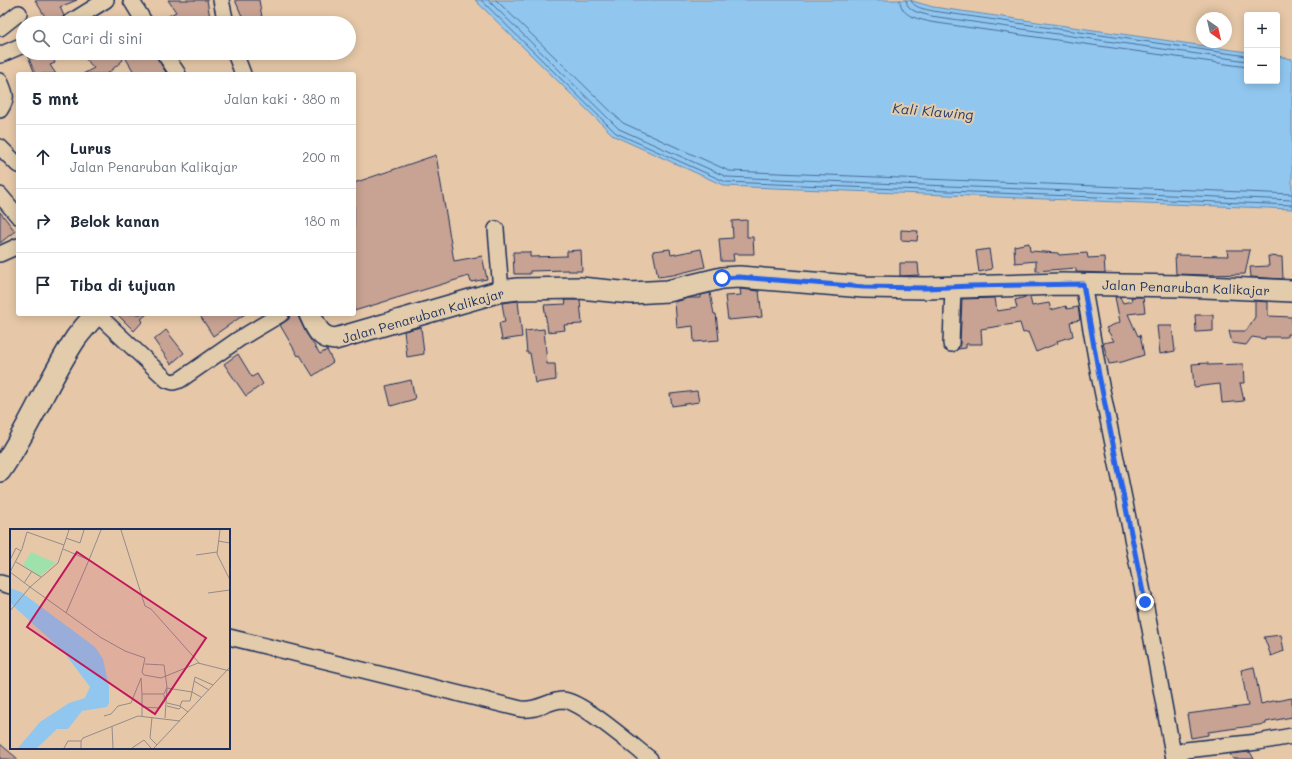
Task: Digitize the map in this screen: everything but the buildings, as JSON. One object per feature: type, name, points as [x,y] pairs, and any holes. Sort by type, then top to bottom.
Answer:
[{"type":"street","points":[[81,16],[106,0]]},
{"type":"street","points":[[131,0],[141,16]]},
{"type":"street","points":[[221,0],[224,16]]},
{"type":"street","points":[[0,28],[18,13]]},
{"type":"street","points":[[0,55],[16,48]]},
{"type":"street","points":[[169,60],[177,72]]},
{"type":"street","points":[[238,60],[242,72]]},
{"type":"street","points":[[0,81],[5,93],[6,101],[0,110]]},
{"type":"street","points":[[0,147],[16,163]]},
{"type":"street","points":[[0,195],[16,214]]},
{"type":"street","points":[[496,229],[501,291]]},
{"type":"street","points":[[0,254],[16,247]]},
{"type":"street","name":"Jalan Penaruban Kalikajar","points":[[311,316],[319,333],[327,339],[335,339],[501,291],[518,289],[580,288],[631,293],[668,290],[722,278],[739,277],[864,287],[926,288],[1083,284],[1182,286],[1292,291]]},
{"type":"street","points":[[1083,284],[1099,375],[1175,759]]},
{"type":"street","points":[[951,344],[953,287]]},
{"type":"street","points":[[0,471],[77,337],[94,316]]},
{"type":"street","points":[[98,316],[167,380],[173,382],[180,380],[239,339],[278,316]]},
{"type":"street","points":[[0,582],[10,586]]},
{"type":"street","points":[[230,637],[521,709],[533,709],[555,701],[568,701],[581,707],[609,726],[650,759]]},
{"type":"street","points":[[1175,759],[1180,752],[1186,750],[1258,742],[1292,736]]},
{"type":"water","name":"Kali Klawing","points":[[475,0],[909,0],[933,7],[1196,45],[1196,48],[1219,48],[1244,52],[1244,84],[1280,84],[1280,57],[1292,59],[1292,209],[725,186],[614,136]]},
{"type":"route","points":[[722,278],[739,277],[864,287],[926,288],[1083,284],[1099,375],[1145,602]]}]
